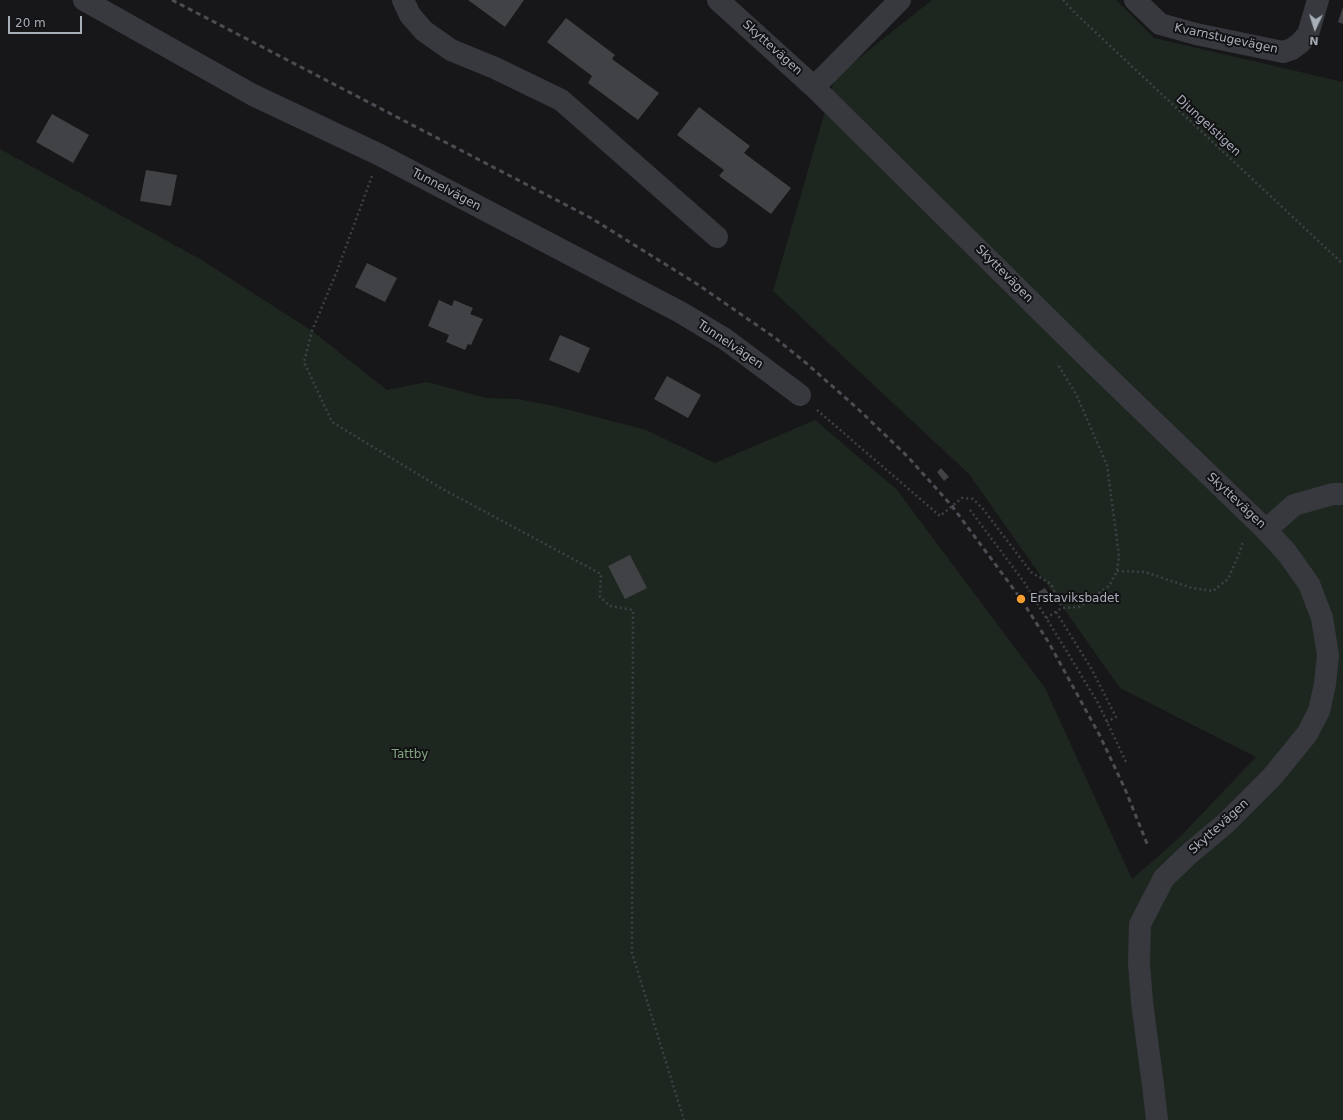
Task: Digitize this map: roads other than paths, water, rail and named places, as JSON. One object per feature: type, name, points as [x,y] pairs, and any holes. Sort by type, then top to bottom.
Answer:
[{"type":"street","name":"Tunnelvägen","points":[[84,0],[253,95],[380,155],[680,312],[725,339],[800,395]]},
{"type":"street","points":[[403,0],[410,15],[424,31],[451,50],[495,68],[561,100],[717,237]]},
{"type":"street","name":"Skyttevägen","points":[[718,0],[814,86],[1093,362],[1266,530],[1286,553],[1309,584],[1322,618],[1328,655],[1325,684],[1319,711],[1307,734],[1272,777],[1226,823],[1189,854],[1164,878],[1140,924],[1139,963],[1142,1002],[1157,1120]]},
{"type":"street","points":[[814,86],[900,0]]},
{"type":"street","name":"Kvarnstugevägen","points":[[1135,0],[1160,24],[1196,34],[1283,52],[1292,49],[1308,34],[1318,0]]},
{"type":"street","points":[[1266,530],[1294,505],[1333,494],[1343,494]]},
{"type":"railway","points":[[172,0],[591,218],[697,284],[774,337],[806,363],[857,408],[908,457],[952,506],[1021,599],[1049,643],[1100,736],[1125,789],[1148,846]]},
{"type":"place","name":"Erstaviksbadet","points":[[1021,599]]},
{"type":"park label","name":"Tattby","points":[[410,755]]}]
